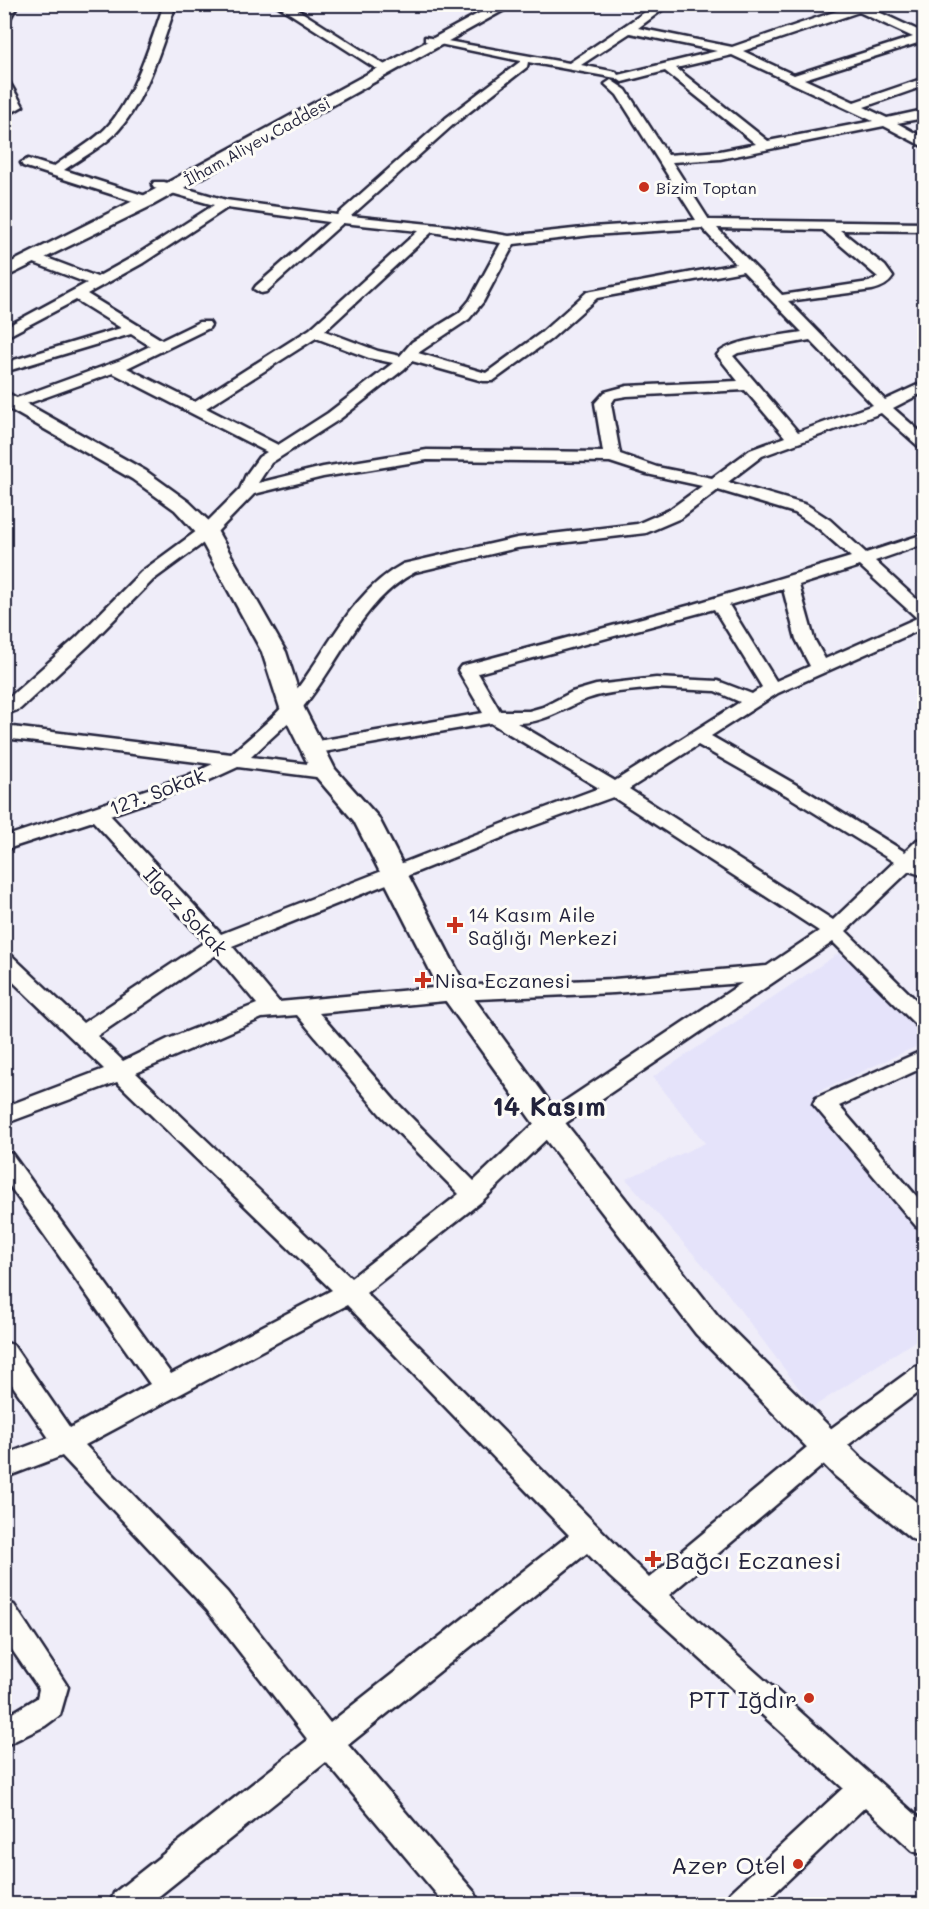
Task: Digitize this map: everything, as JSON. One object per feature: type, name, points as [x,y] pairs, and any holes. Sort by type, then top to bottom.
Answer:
[{"type":"main road","name":"İlham Aliyev Caddesi","points":[[4,273],[429,43],[508,4]]},
{"type":"main road","name":"İlham Aliyev Caddesi","points":[[166,186],[379,65],[429,43],[487,6]]},
{"type":"main road","name":"İlham Aliyev Caddesi","points":[[4,264],[141,199]]},
{"type":"main road","points":[[10,400],[139,475],[182,506],[207,532],[274,652],[292,708],[318,760],[365,818],[455,993],[549,1123],[707,1325],[847,1466],[924,1528]]},
{"type":"street","points":[[4,20],[13,4]]},
{"type":"street","points":[[55,171],[109,132],[128,107],[156,45],[170,4]]},
{"type":"street","points":[[280,4],[379,65]]},
{"type":"street","points":[[572,67],[665,4]]},
{"type":"street","points":[[429,43],[523,64],[614,80],[733,51],[866,6],[924,37]]},
{"type":"street","points":[[628,29],[733,51],[886,122],[924,143]]},
{"type":"street","points":[[793,79],[924,37]]},
{"type":"street","points":[[429,43],[572,67],[614,80],[671,158],[710,224],[788,297],[886,405],[924,431]]},
{"type":"street","points":[[261,289],[450,122],[523,64]]},
{"type":"street","points":[[667,67],[766,146]]},
{"type":"street","points":[[614,80],[710,224],[745,266],[924,443]]},
{"type":"street","points":[[852,107],[924,82]]},
{"type":"street","points":[[4,83],[17,106],[4,113]]},
{"type":"street","points":[[671,158],[720,155],[924,114]]},
{"type":"street","points":[[28,163],[141,199]]},
{"type":"street","points":[[166,186],[225,204],[429,228],[509,240],[592,231],[710,224],[924,227]]},
{"type":"street","points":[[4,334],[98,282],[225,204]]},
{"type":"street","points":[[788,297],[872,286],[886,277],[880,269],[828,226]]},
{"type":"street","points":[[195,409],[315,332],[429,228]]},
{"type":"street","points":[[4,710],[14,705],[147,576],[207,532],[248,491],[252,478],[265,460],[334,416],[406,358],[417,345],[464,316],[472,308],[509,240]]},
{"type":"street","points":[[34,258],[98,282]]},
{"type":"street","points":[[315,332],[374,355],[406,358],[488,378],[546,336],[592,295],[745,266]]},
{"type":"street","points":[[77,294],[160,346]]},
{"type":"street","points":[[10,400],[114,367],[204,325]]},
{"type":"street","points":[[4,368],[132,329]]},
{"type":"street","points":[[795,439],[724,355],[728,352],[813,335]]},
{"type":"street","points":[[114,367],[277,451]]},
{"type":"street","points":[[612,457],[603,403],[610,395],[627,391],[748,385]]},
{"type":"street","name":"127. Sokak","points":[[4,844],[194,780],[235,760],[292,708],[351,623],[394,576],[409,568],[517,543],[640,528],[675,514],[713,483],[756,453],[886,405],[924,386]]},
{"type":"street","points":[[248,491],[323,472],[383,460],[427,455],[612,457],[653,471],[713,483],[801,509],[824,524],[924,615]]},
{"type":"street","points":[[506,526],[517,543]]},
{"type":"street","points":[[924,539],[790,583],[718,601],[630,628],[467,670],[494,717],[615,789],[834,931],[924,1020]]},
{"type":"street","points":[[790,583],[805,639],[820,667]]},
{"type":"street","points":[[718,601],[772,689]]},
{"type":"street","points":[[82,1035],[217,944],[615,789],[772,689],[924,622]]},
{"type":"street","points":[[4,732],[235,760],[318,760],[494,717],[530,717],[550,711],[579,696],[602,689],[656,683],[718,686],[754,701]]},
{"type":"street","points":[[696,736],[793,791],[915,866]]},
{"type":"street","name":"Ilgaz Sokak","points":[[97,813],[274,1010]]},
{"type":"street","points":[[4,1467],[66,1443],[350,1292],[474,1195],[549,1123],[834,931],[915,866],[924,845]]},
{"type":"street","points":[[4,960],[350,1292],[588,1536],[649,1594],[924,1841]]},
{"type":"street","points":[[4,1116],[119,1072],[176,1045],[259,1011],[455,993],[614,986],[773,973]]},
{"type":"street","points":[[302,1007],[388,1108],[474,1195]]},
{"type":"street","points":[[924,1058],[824,1104],[924,1220]]},
{"type":"street","points":[[4,1160],[167,1388]]},
{"type":"street","points":[[4,1352],[66,1443],[217,1601],[328,1743],[464,1905]]},
{"type":"street","points":[[649,1594],[827,1446],[924,1374]]},
{"type":"street","points":[[125,1905],[588,1536]]},
{"type":"street","points":[[4,1733],[35,1717],[50,1706],[54,1688],[8,1625]]},
{"type":"street","points":[[741,1905],[865,1788]]},
{"type":"shaded area","points":[[839,953],[924,1027],[924,1043],[817,1092],[924,1227],[924,1335],[813,1407],[722,1286],[626,1179],[705,1143],[653,1077]]},
{"type":"place","name":"Bizim Toptan","points":[[644,187]]},
{"type":"place","name":"14 Kasım Aile Sağlığı Merkezi","points":[[455,925]]},
{"type":"place","name":"Nisa Eczanesi","points":[[423,980]]},
{"type":"place","name":"Bağcı Eczanesi","points":[[653,1559]]},
{"type":"place","name":"PTT Iğdır","points":[[809,1698]]},
{"type":"place","name":"Azer Otel","points":[[798,1864]]},
{"type":"district","name":"14 Kasım","points":[[549,1106]]}]
